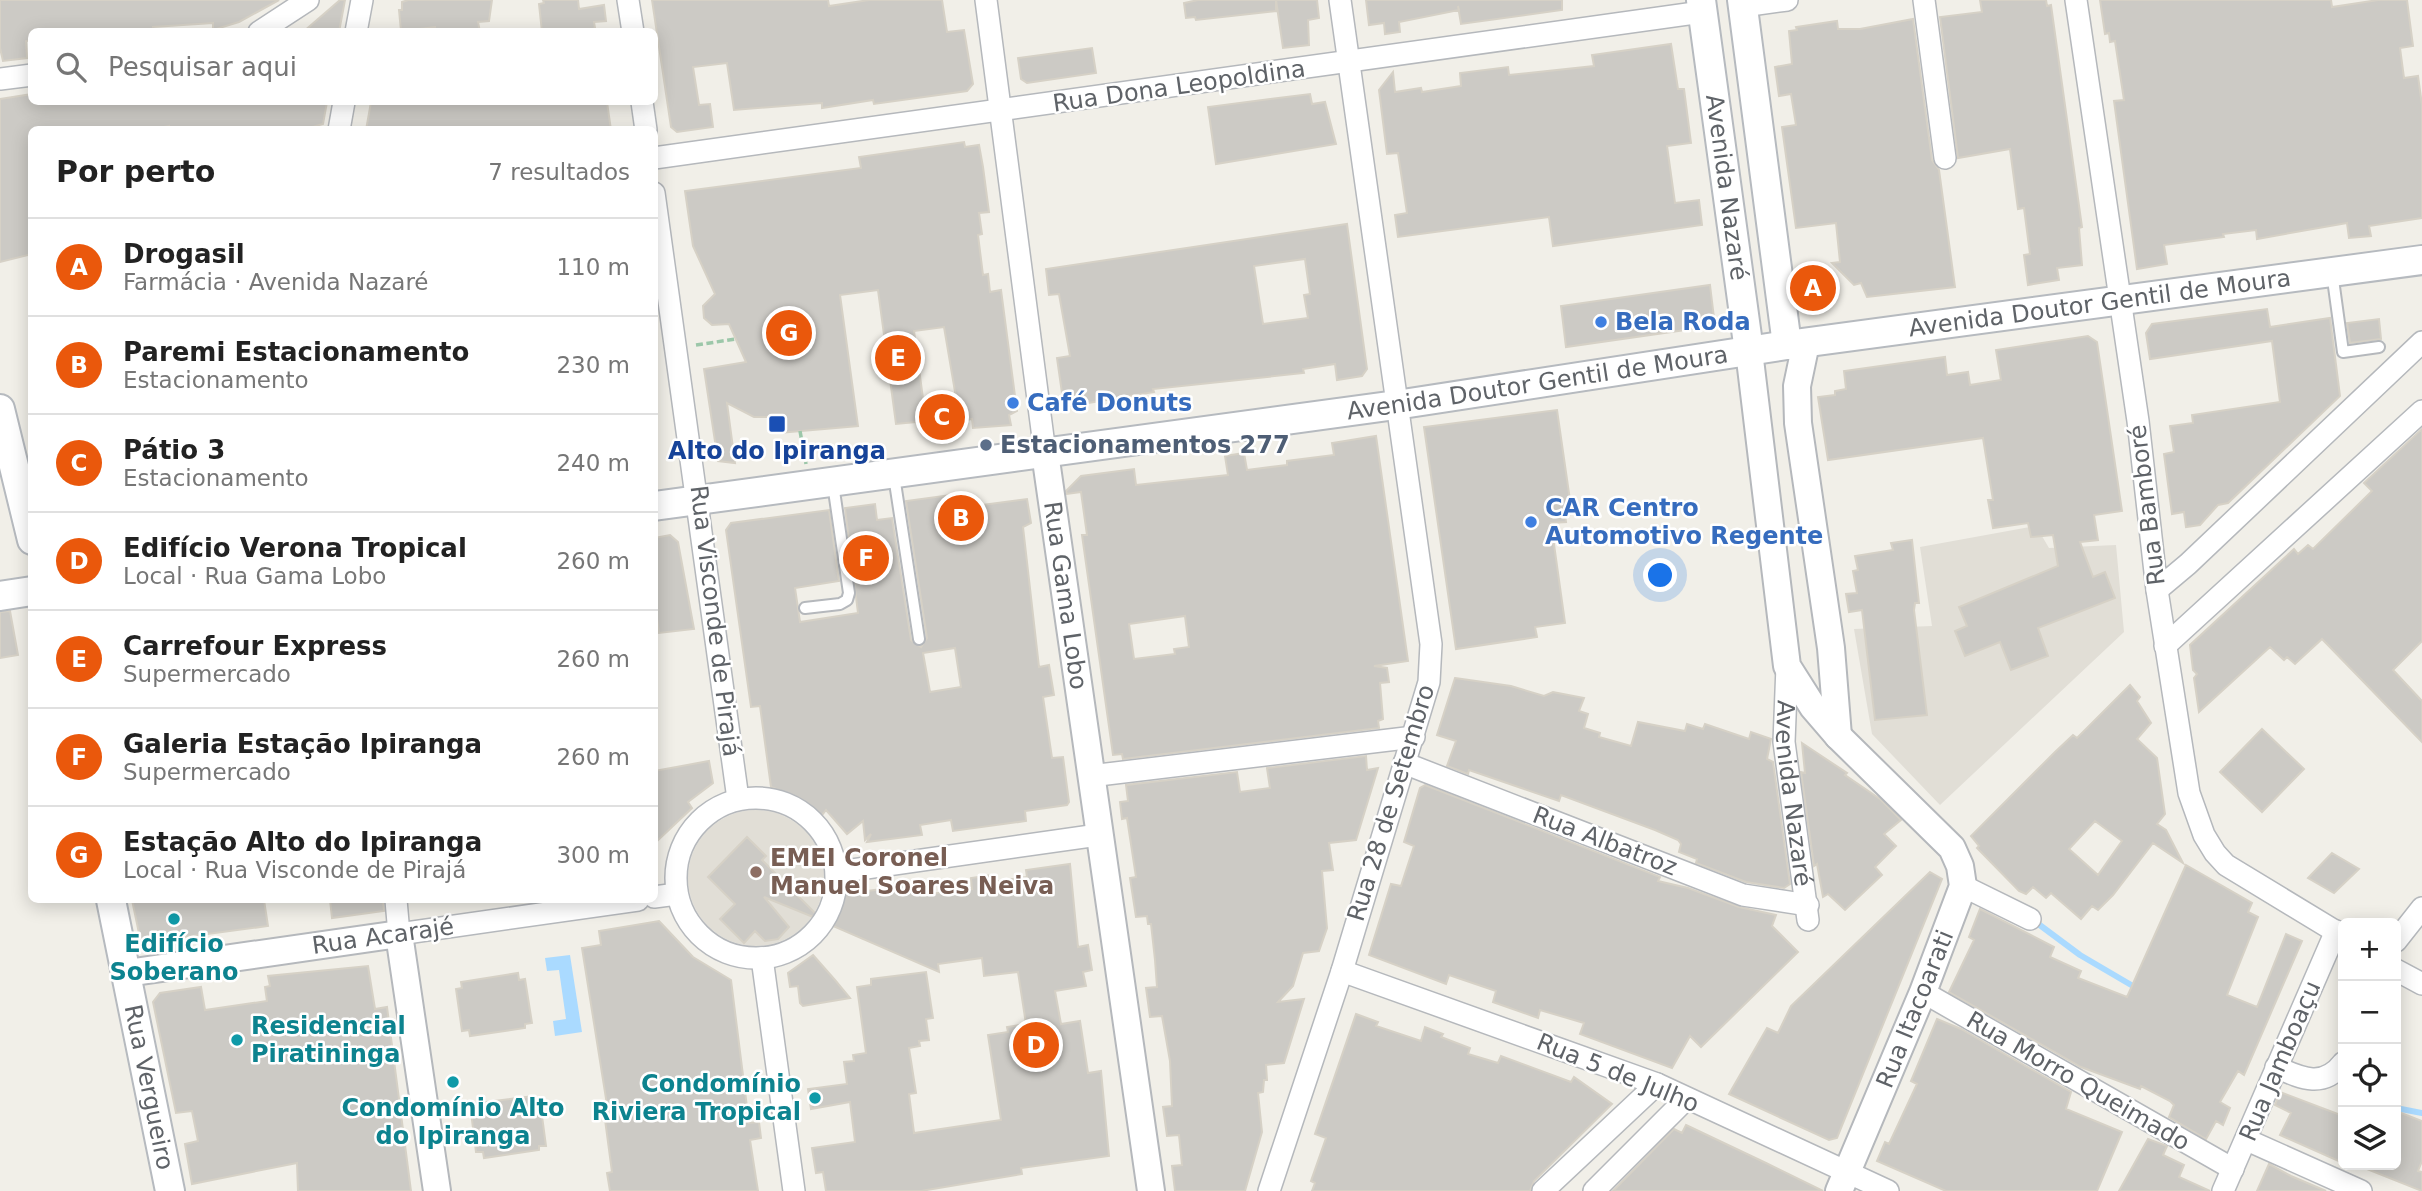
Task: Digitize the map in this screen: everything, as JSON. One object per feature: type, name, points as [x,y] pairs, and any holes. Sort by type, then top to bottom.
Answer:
[{"type":"main road","name":"Avenida Nazaré","points":[[1742,3],[1797,344]]},
{"type":"main road","name":"Avenida Nazaré","points":[[1702,6],[1749,351]]},
{"type":"main road","name":"Avenida Doutor Gentil de Moura","points":[[658,505],[1396,405],[1797,344],[2422,260]]},
{"type":"main road","points":[[1712,356],[1729,342],[1745,319]]},
{"type":"main road","points":[[0,409],[28,524]]},
{"type":"main road","points":[[0,596],[28,592]]},
{"type":"main road","name":"Rua Vergueiro","points":[[112,903],[170,1191]]},
{"type":"street","points":[[265,28],[308,0]]},
{"type":"street","points":[[628,0],[632,28]]},
{"type":"street","name":"Rua Gama Lobo","points":[[986,0],[1045,453],[1151,1191]]},
{"type":"street","name":"Rua 28 de Setembro","points":[[1269,1191],[1342,971],[1429,682],[1431,645],[1340,0]]},
{"type":"street","points":[[1742,3],[1787,0]]},
{"type":"street","points":[[1924,0],[1945,158]]},
{"type":"street","name":"Rua Bamboré","points":[[2076,0],[2120,300],[2165,646],[2189,793],[2196,818],[2214,853],[2226,864],[2338,932]]},
{"type":"street","points":[[357,28],[361,1]]},
{"type":"street","name":"Rua Dona Leopoldina","points":[[658,157],[1348,63],[1702,6]]},
{"type":"street","points":[[0,79],[28,76]]},
{"type":"street","points":[[340,126],[343,105]]},
{"type":"street","points":[[642,105],[645,126]]},
{"type":"street","name":"Rua Visconde de Pirajá","points":[[658,220],[699,499],[738,799]]},
{"type":"street","points":[[2157,590],[2188,564],[2422,342]]},
{"type":"street","name":"Avenida Nazaré","points":[[1797,344],[1798,423],[1831,648],[1838,736]]},
{"type":"street","name":"Avenida Nazaré","points":[[1749,351],[1787,666],[1784,743],[1808,912]]},
{"type":"street","points":[[2165,646],[2422,411]]},
{"type":"street","name":"Avenida Nazaré","points":[[1787,666],[1807,699],[1838,736],[1936,830],[1957,856],[1963,886]]},
{"type":"street","points":[[1090,776],[1414,737]]},
{"type":"street","name":"Rua Albatroz","points":[[1404,763],[1743,895],[1808,912]]},
{"type":"street","points":[[738,799],[775,800],[793,806],[815,822],[831,845],[838,872],[835,897],[830,909],[825,920],[809,939],[787,952],[762,958],[739,957],[717,949],[699,934],[685,916],[677,894],[676,869],[689,835],[715,808],[738,799]]},
{"type":"street","points":[[838,872],[1098,835]]},
{"type":"street","points":[[1963,886],[2030,919]]},
{"type":"street","name":"Rua Itacoarati","points":[[1843,1182],[1923,992],[1963,886]]},
{"type":"street","points":[[658,896],[677,894]]},
{"type":"street","points":[[396,903],[437,1191]]},
{"type":"street","name":"Rua Acarajé","points":[[127,972],[617,903]]},
{"type":"street","points":[[2401,935],[2422,908]]},
{"type":"street","name":"Rua Jamboaçu","points":[[2223,1191],[2276,1067],[2338,937]]},
{"type":"street","points":[[762,958],[794,1191]]},
{"type":"street","name":"Rua 5 de Julho","points":[[1342,971],[1657,1084],[1843,1182],[1888,1191]]},
{"type":"street","name":"Rua Morro Queimado","points":[[1923,992],[2233,1169]]},
{"type":"street","points":[[2276,1067],[2308,1080],[2328,1077],[2338,1068]]},
{"type":"street","points":[[1544,1191],[1657,1084]]},
{"type":"street","points":[[1594,1191],[1686,1099]]},
{"type":"street","points":[[2247,1140],[2361,1191]]},
{"type":"street","points":[[1146,1191],[1151,1191]]},
{"type":"lane","points":[[2332,272],[2343,352],[2379,347]]},
{"type":"lane","points":[[894,473],[919,639]]},
{"type":"lane","points":[[805,608],[840,604],[847,600],[849,593],[821,483]]},
{"type":"path","points":[[677,347],[736,340]]},
{"type":"path","points":[[800,431],[821,483]]},
{"type":"shaded area","points":[[2036,526],[2049,548],[2116,545],[2124,632],[1940,805],[1872,734],[1854,629],[1932,626],[1920,547]]},
{"type":"shaded area","name":"EMEI Coronel Manuel Soares Neiva","points":[[756,810],[782,815],[804,830],[819,852],[824,878],[819,904],[804,926],[782,941],[756,946],[730,941],[708,926],[693,904],[688,878],[693,852],[708,830],[730,815]]},
{"type":"water","points":[[570,955],[582,1032],[555,1036],[553,1021],[566,1019],[559,970],[547,971],[545,958]]},
{"type":"building","points":[[0,0],[279,0],[239,22],[220,28],[213,28],[213,23],[153,28],[28,28],[27,58],[3,61],[0,48]]},
{"type":"building","points":[[340,0],[345,0],[340,28],[308,28]]},
{"type":"building","points":[[492,0],[489,21],[478,22],[479,28],[401,28],[399,10],[402,10],[402,2]]},
{"type":"building","points":[[543,0],[578,0],[579,9],[604,5],[606,21],[594,22],[595,28],[542,28],[539,4],[544,3]]},
{"type":"building","points":[[652,0],[828,0],[829,6],[869,0],[942,0],[947,32],[964,30],[973,84],[967,91],[874,104],[873,100],[822,108],[822,103],[734,110],[727,63],[693,67],[699,105],[710,104],[713,127],[677,132],[671,127]]},
{"type":"building","points":[[1198,0],[1276,0],[1276,11],[1196,20],[1195,17],[1186,18],[1184,3]]},
{"type":"building","points":[[1276,0],[1317,0],[1319,18],[1308,20],[1309,45],[1283,48]]},
{"type":"building","points":[[1366,0],[1562,0],[1562,10],[1461,24],[1459,10],[1399,22],[1400,32],[1385,34],[1384,23],[1369,25]]},
{"type":"building","points":[[1980,0],[2046,0],[2047,6],[2051,5],[2082,227],[2079,228],[2082,265],[2057,268],[2059,280],[2028,285],[2024,255],[2030,254],[2024,208],[2018,209],[2010,149],[1958,158],[1940,17],[1982,12]]},
{"type":"building","points":[[2100,0],[2331,0],[2332,7],[2378,0],[2407,0],[2413,46],[2400,48],[2404,78],[2418,76],[2422,105],[2422,218],[2369,226],[2371,236],[2349,238],[2347,223],[2257,239],[2256,230],[2223,234],[2224,237],[2164,245],[2167,264],[2137,269],[2114,101],[2124,100],[2115,41],[2110,42],[2109,33],[2105,34]]},
{"type":"building","points":[[1913,19],[1932,160],[1939,170],[1955,287],[1867,297],[1861,283],[1854,285],[1832,263],[1840,262],[1836,223],[1796,228],[1782,127],[1796,125],[1791,94],[1779,96],[1775,67],[1792,64],[1789,31],[1797,30],[1796,27],[1837,21],[1838,29],[1860,29]]},
{"type":"building","points":[[1671,44],[1678,89],[1684,89],[1691,143],[1667,146],[1675,203],[1699,200],[1702,225],[1553,246],[1549,217],[1398,237],[1395,215],[1407,213],[1398,153],[1387,154],[1379,90],[1393,72],[1395,92],[1421,88],[1422,92],[1461,86],[1460,73],[1508,67],[1509,75],[1594,66],[1592,55]]},
{"type":"building","points":[[1092,48],[1096,73],[1027,83],[1021,79],[1018,58]]},
{"type":"building","points":[[1310,94],[1312,104],[1325,102],[1336,144],[1216,164],[1208,107]]},
{"type":"building","points":[[28,95],[28,105],[326,105],[323,124],[316,126],[28,126],[28,255],[0,262],[0,99]]},
{"type":"building","points":[[370,105],[607,105],[610,126],[367,126]]},
{"type":"building","points":[[964,142],[965,147],[979,145],[983,167],[989,212],[979,213],[982,234],[978,235],[983,275],[988,274],[990,292],[1001,290],[1017,411],[1009,415],[1011,425],[973,428],[972,419],[960,421],[944,327],[914,331],[926,421],[896,424],[878,290],[840,295],[858,426],[779,433],[771,417],[754,417],[727,403],[735,463],[718,461],[704,369],[746,362],[729,324],[712,325],[704,318],[703,306],[715,294],[693,246],[685,191],[861,168],[859,157]]},
{"type":"building","points":[[1347,224],[1367,369],[1362,376],[1337,380],[1335,364],[1303,369],[1304,373],[1153,389],[1154,392],[1064,407],[1057,358],[1070,356],[1059,294],[1049,295],[1046,269]],"holes":[[[1305,259],[1310,294],[1304,295],[1308,318],[1263,324],[1254,266]]]},
{"type":"building","points":[[1820,265],[1826,307],[1807,311],[1801,269]]},
{"type":"building","points":[[1710,285],[1714,318],[1706,327],[1566,347],[1561,306]]},
{"type":"building","points":[[2267,309],[2270,327],[2330,318],[2340,396],[2228,503],[2218,505],[2200,525],[2186,527],[2184,512],[2172,514],[2164,454],[2174,452],[2170,426],[2193,423],[2192,415],[2280,402],[2272,341],[2150,359],[2146,333],[2152,324]]},
{"type":"building","points":[[2379,319],[2381,339],[2350,343],[2347,323]]},
{"type":"building","points":[[2088,336],[2097,342],[2122,511],[2094,515],[2098,540],[2080,542],[2093,577],[2105,572],[2115,598],[2038,628],[2048,656],[2011,670],[2000,642],[1965,656],[1955,631],[1967,626],[1959,607],[2058,566],[2053,535],[2031,537],[2028,523],[1993,528],[1988,500],[1993,500],[1983,438],[1828,460],[1818,397],[1835,395],[1835,391],[1846,389],[1844,371],[1945,357],[1947,375],[1968,372],[1970,385],[2001,380],[1996,350]]},
{"type":"building","points":[[1557,410],[1572,514],[1565,515],[1566,522],[1551,523],[1565,623],[1535,627],[1537,637],[1456,649],[1424,427]]},
{"type":"building","points":[[2422,429],[2422,641],[2393,670],[2422,701],[2422,742],[2322,639],[2295,664],[2287,657],[2284,660],[2270,647],[2199,712],[2194,678],[2197,674],[2193,670],[2190,645],[2294,549],[2298,554],[2308,545],[2313,549],[2372,491],[2364,483]]},
{"type":"building","points":[[1376,436],[1408,661],[1374,666],[1387,668],[1389,682],[1380,683],[1383,719],[1378,721],[1379,728],[1123,759],[1122,754],[1113,755],[1082,535],[1087,535],[1081,492],[1067,494],[1066,491],[1081,476],[1134,469],[1136,485],[1228,475],[1225,456],[1244,453],[1247,470],[1287,465],[1287,461],[1334,455],[1332,443]],"holes":[[[1185,616],[1189,647],[1174,649],[1175,654],[1134,659],[1129,624]]]},
{"type":"building","points":[[965,493],[967,507],[1027,499],[1031,523],[1023,527],[1039,667],[1049,665],[1054,695],[1043,697],[1052,758],[1063,757],[1069,802],[1067,805],[1025,811],[1026,821],[953,831],[951,820],[920,825],[922,835],[867,842],[871,834],[865,840],[863,821],[847,834],[826,810],[819,819],[793,800],[795,796],[771,787],[760,706],[751,707],[726,530],[731,523],[829,510],[839,581],[795,588],[800,622],[858,613],[845,508],[875,504],[877,520],[892,518],[911,640],[921,647],[927,638],[906,501]],"holes":[[[955,648],[961,687],[930,692],[923,653]]]},
{"type":"building","points":[[670,535],[678,542],[694,629],[659,633],[658,537]]},
{"type":"building","points":[[1912,540],[1919,603],[1915,603],[1914,610],[1927,715],[1875,720],[1862,610],[1849,612],[1846,594],[1857,593],[1853,571],[1858,570],[1855,556],[1893,550],[1891,543]]},
{"type":"building","points":[[10,611],[18,655],[0,658],[0,612]]},
{"type":"building","points":[[1455,678],[1511,686],[1544,696],[1553,692],[1584,698],[1579,711],[1588,714],[1584,728],[1600,733],[1599,737],[1631,746],[1638,722],[1685,731],[1687,724],[1703,729],[1705,724],[1749,739],[1751,732],[1771,739],[1767,759],[1773,762],[1790,884],[1784,888],[1746,882],[1696,863],[1697,859],[1679,852],[1681,844],[1678,840],[1655,830],[1561,795],[1559,801],[1469,770],[1468,774],[1447,766],[1456,741],[1437,735]]},
{"type":"building","points":[[2130,685],[2140,697],[2137,701],[2151,723],[2137,739],[2157,758],[2165,814],[2157,824],[2166,830],[2183,863],[2153,843],[2113,895],[2098,910],[2092,906],[2081,919],[2051,893],[2046,898],[2033,887],[2026,894],[2019,891],[1977,848],[1979,846],[1971,836],[2073,735],[2077,738]],"holes":[[[2095,821],[2122,841],[2098,875],[2069,849]]]},
{"type":"building","points":[[2262,729],[2304,769],[2262,812],[2220,772]]},
{"type":"building","points":[[1802,743],[1847,773],[1845,775],[1880,799],[1901,820],[1884,834],[1896,846],[1875,867],[1882,875],[1845,910],[1828,894],[1823,897],[1817,864],[1814,866],[1801,772],[1805,773]]},
{"type":"building","points":[[1366,756],[1367,770],[1378,768],[1356,840],[1329,843],[1333,870],[1322,871],[1327,928],[1319,951],[1303,953],[1293,986],[1278,1002],[1304,999],[1284,1063],[1266,1065],[1267,1080],[1264,1080],[1263,1092],[1258,1093],[1262,1132],[1245,1191],[1175,1191],[1172,1166],[1182,1165],[1179,1135],[1167,1136],[1163,1107],[1172,1106],[1170,1061],[1162,1016],[1150,1017],[1146,988],[1157,987],[1155,960],[1151,924],[1148,924],[1147,916],[1136,917],[1130,878],[1136,877],[1127,818],[1122,819],[1120,802],[1128,801],[1126,785],[1237,772],[1240,792],[1270,788],[1267,768]]},
{"type":"building","points":[[709,761],[713,783],[688,802],[692,808],[658,840],[658,770]]},
{"type":"building","points":[[1425,785],[1660,877],[1658,881],[1688,888],[1739,907],[1776,915],[1772,926],[1798,952],[1701,1047],[1690,1036],[1672,1068],[1580,1034],[1584,1023],[1540,1010],[1538,1018],[1493,1002],[1496,991],[1449,975],[1446,984],[1369,955],[1391,884],[1401,886],[1414,846],[1404,842],[1420,788]]},
{"type":"building","points":[[747,837],[766,856],[762,860],[823,921],[764,897],[789,927],[778,939],[765,941],[755,931],[744,943],[720,919],[735,904],[708,877]]},
{"type":"building","points":[[2332,853],[2359,869],[2334,893],[2308,878]]},
{"type":"building","points":[[1070,864],[1078,947],[1088,945],[1092,970],[1083,972],[1086,986],[1055,991],[1061,1024],[1080,1021],[1088,1073],[1101,1071],[1109,1156],[1021,1168],[1022,1174],[921,1191],[826,1191],[823,1172],[816,1173],[812,1148],[855,1142],[850,1102],[811,1109],[808,1089],[847,1084],[844,1062],[854,1061],[853,1055],[866,1053],[857,987],[871,985],[871,979],[926,972],[933,1018],[926,1019],[929,1040],[919,1041],[920,1046],[909,1048],[916,1093],[909,1094],[914,1133],[1001,1120],[988,1035],[1008,1032],[1007,1027],[1026,1024],[1018,972],[984,976],[982,958],[938,964],[939,972],[833,926],[844,894],[929,883],[930,894],[972,889],[971,878],[992,875],[993,882],[1027,877],[1026,870]]},
{"type":"building","points":[[2186,865],[2252,903],[2248,912],[2258,917],[2227,995],[2257,1007],[2286,934],[2302,941],[2244,1075],[2238,1071],[2220,1102],[2230,1108],[2223,1125],[2216,1121],[2206,1139],[2169,1117],[2174,1105],[2170,1101],[2141,1086],[2140,1089],[2081,1067],[1949,992],[1974,940],[1969,937],[1980,909],[2054,947],[2050,957],[2081,971],[2078,978],[2127,997]]},
{"type":"building","points":[[1930,872],[1942,879],[1837,1138],[1829,1140],[1729,1094],[1767,1028],[1778,1033],[1791,1006]]},
{"type":"building","points":[[133,903],[264,903],[268,926],[148,942],[140,938]]},
{"type":"building","points":[[330,903],[383,903],[384,911],[332,918]]},
{"type":"building","points":[[659,921],[693,957],[731,980],[749,1123],[759,1122],[761,1138],[750,1140],[758,1191],[610,1191],[607,1173],[612,1172],[604,1112],[608,1111],[582,948],[601,945],[599,931]]},
{"type":"building","points":[[813,955],[850,998],[803,1006],[800,1003],[798,986],[790,987],[788,973]]},
{"type":"building","points":[[368,966],[375,1009],[387,1007],[411,1191],[298,1191],[297,1163],[192,1184],[185,1144],[198,1141],[192,1111],[176,1113],[153,1002],[160,993],[201,987],[205,1010],[267,1001],[265,987],[270,986],[268,976]]},
{"type":"building","points":[[518,973],[519,980],[525,979],[532,1023],[525,1024],[525,1028],[470,1036],[469,1030],[462,1031],[456,989],[462,988],[461,982]]},
{"type":"building","points":[[1356,1014],[1378,1022],[1376,1026],[1421,1041],[1425,1027],[1443,1034],[1441,1037],[1470,1048],[1468,1054],[1498,1063],[1501,1056],[1571,1082],[1574,1077],[1612,1104],[1534,1181],[1530,1191],[1312,1191],[1315,1183],[1311,1181],[1326,1138],[1315,1134]]},
{"type":"building","points":[[1937,1019],[1961,1029],[2071,1092],[2066,1109],[2122,1132],[2097,1191],[1946,1191],[1877,1161],[1885,1142],[1889,1144],[1917,1084],[1911,1081]]},
{"type":"building","points":[[2280,1092],[2338,1114],[2338,1161],[2280,1135],[2291,1113],[2275,1105]]},
{"type":"building","points":[[533,1096],[534,1102],[540,1101],[546,1146],[539,1146],[539,1150],[484,1158],[483,1152],[476,1152],[470,1104]]},
{"type":"building","points":[[2401,1113],[2422,1121],[2422,1161],[2418,1171],[2422,1172],[2422,1191],[2370,1170],[2401,1170]]},
{"type":"building","points":[[1686,1125],[1823,1191],[1613,1191],[1674,1129],[1682,1133]]},
{"type":"building","points":[[2148,1139],[2167,1146],[2163,1155],[2184,1165],[2179,1177],[2210,1191],[2119,1191]]},
{"type":"building","points":[[2269,1164],[2291,1176],[2326,1191],[2257,1191]]},
{"type":"waterway","points":[[2037,923],[2080,955],[2138,989]]},
{"type":"waterway","points":[[2401,1109],[2422,1113]]},
{"type":"place","name":"Drogasil","points":[[1813,288]]},
{"type":"place","name":"Bela Roda","points":[[1601,322]]},
{"type":"place","name":"Estação Alto do Ipiranga","points":[[789,333]]},
{"type":"place","name":"Carrefour Express","points":[[898,358]]},
{"type":"place","name":"Café Donuts","points":[[1013,403]]},
{"type":"place","name":"Pátio 3","points":[[942,417]]},
{"type":"place","name":"Alto do Ipiranga","points":[[777,424]]},
{"type":"place","name":"Estacionamentos 277","points":[[986,445]]},
{"type":"place","name":"Paremi Estacionamento","points":[[961,518]]},
{"type":"place","name":"CAR Centro Automotivo Regente","points":[[1531,522]]},
{"type":"place","name":"Galeria Estação Ipiranga","points":[[866,558]]},
{"type":"place","name":"EMEI Coronel Manuel Soares Neiva","points":[[756,872]]},
{"type":"place","name":"Edifício Soberano","points":[[174,919]]},
{"type":"place","name":"Residencial Piratininga","points":[[237,1040]]},
{"type":"place","name":"Edifício Verona Tropical","points":[[1036,1045]]},
{"type":"place","name":"Condomínio Alto do Ipiranga","points":[[453,1082]]},
{"type":"place","name":"Condomínio Riviera Tropical","points":[[815,1098]]}]
